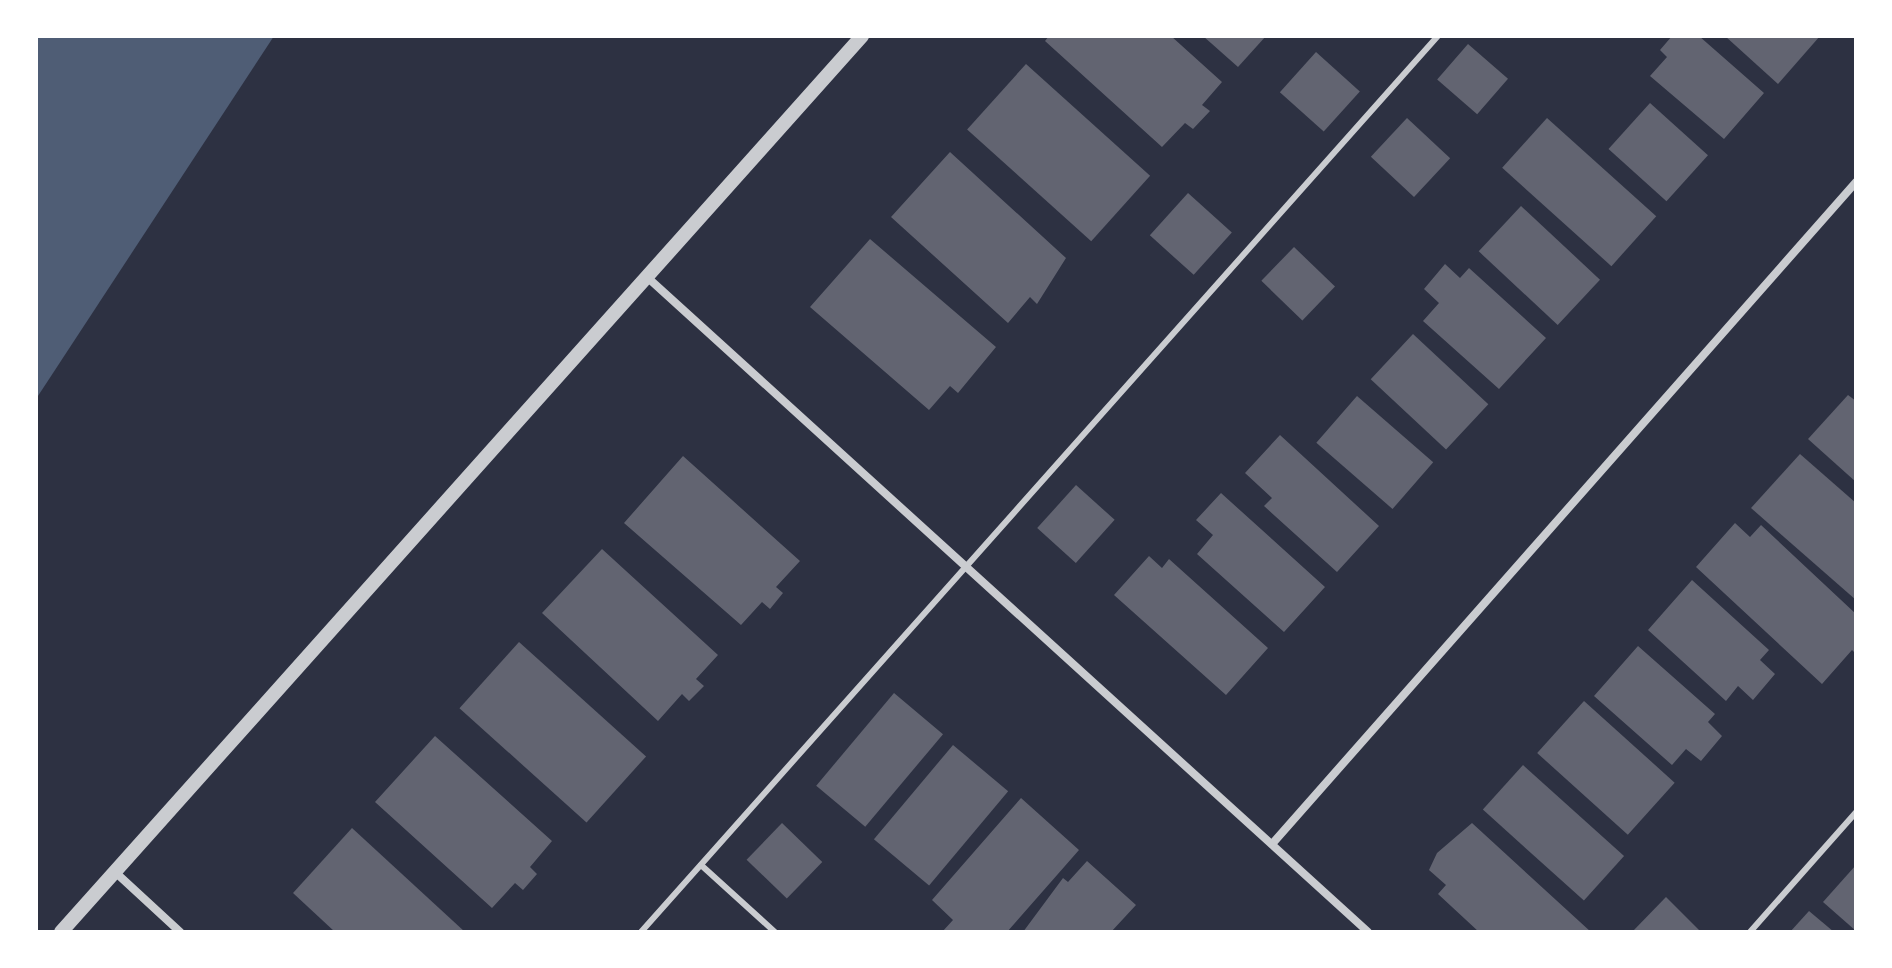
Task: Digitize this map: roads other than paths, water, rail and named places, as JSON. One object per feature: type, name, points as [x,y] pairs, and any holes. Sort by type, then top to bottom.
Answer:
[{"type":"street","points":[[61,932],[862,36]]},
{"type":"street","points":[[1272,844],[1856,182]]},
{"type":"street","points":[[647,277],[1368,932]]},
{"type":"street","points":[[114,871],[180,932]]},
{"type":"lane","points":[[641,932],[1438,36]]},
{"type":"lane","points":[[1750,932],[1856,812]]},
{"type":"lane","points":[[701,865],[775,932]]},
{"type":"water","points":[[36,36],[274,36],[36,399]]}]
